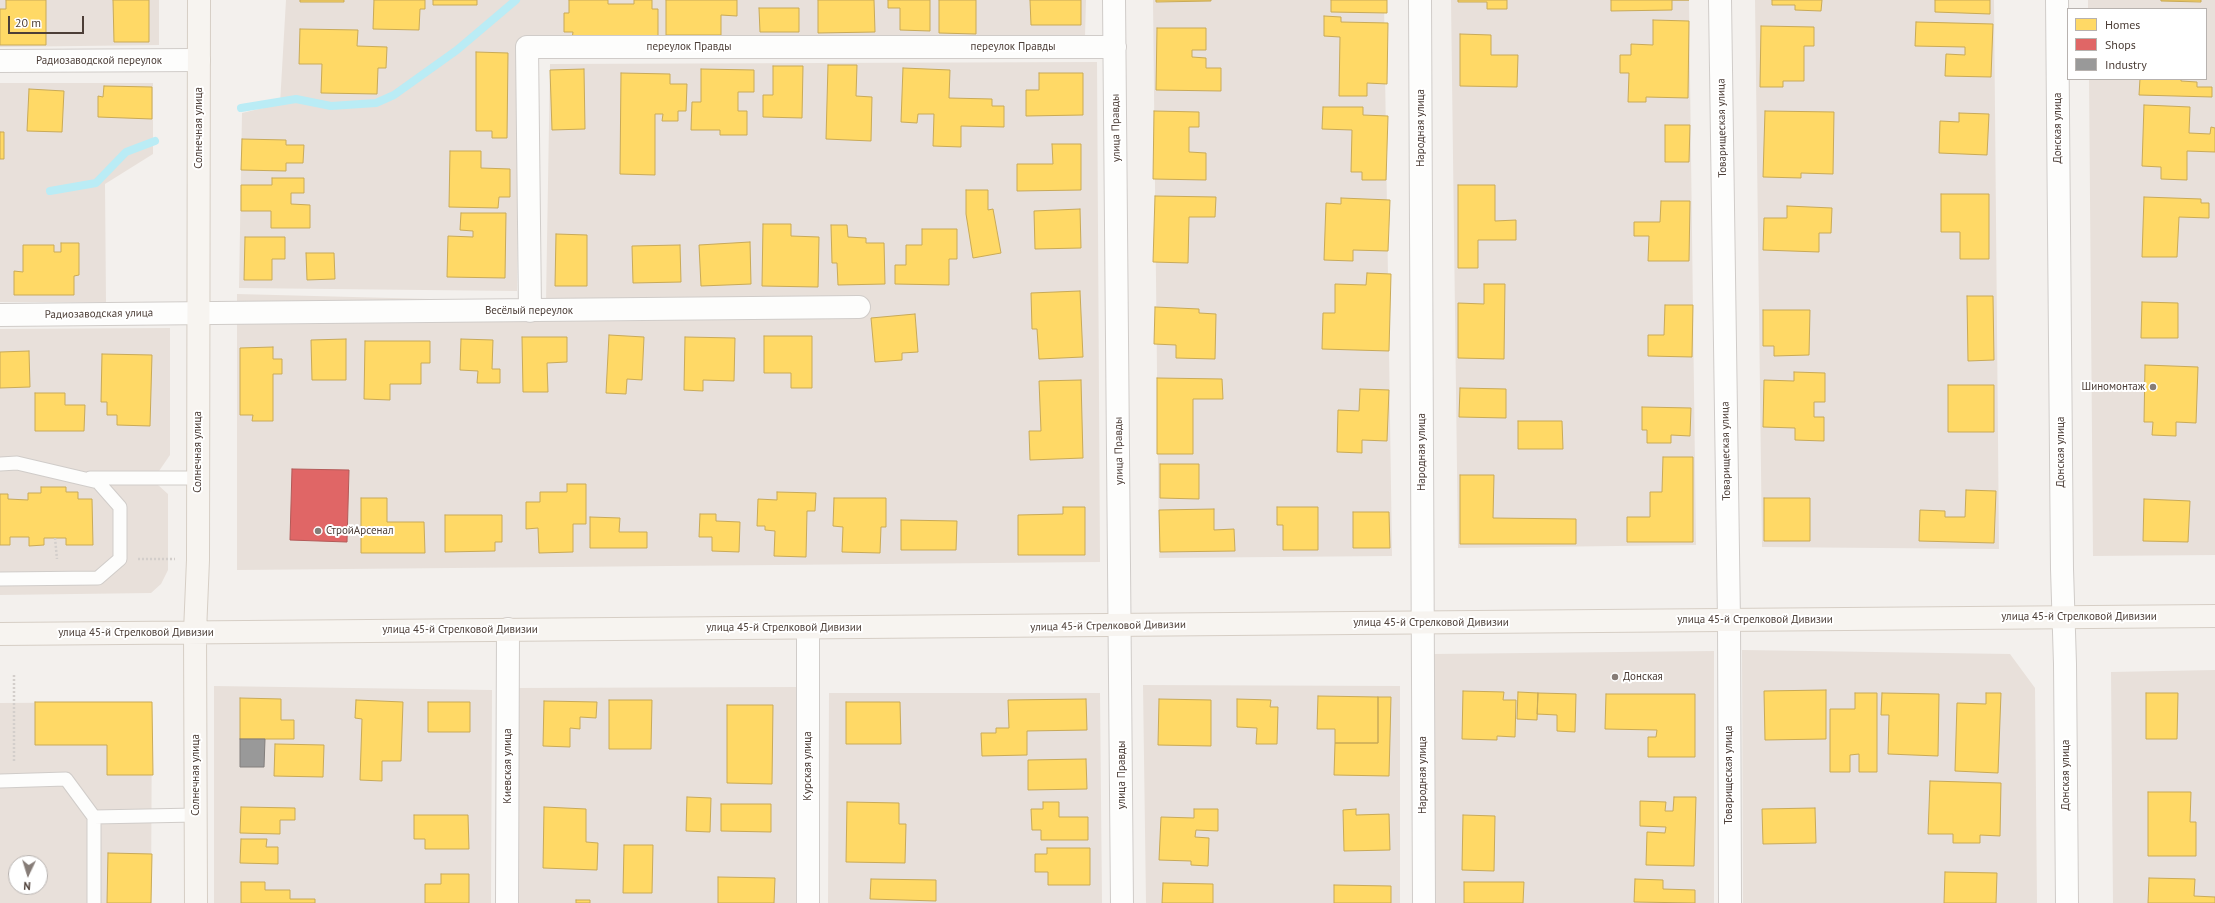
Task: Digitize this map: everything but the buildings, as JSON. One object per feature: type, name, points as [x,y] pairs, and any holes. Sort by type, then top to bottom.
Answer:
[{"type":"main road","name":"Солнечная улица","points":[[196,903],[195,632],[198,560],[199,0]]},
{"type":"main road","name":"улица 45-й Стрелковой Дивизии","points":[[0,634],[2215,616]]},
{"type":"street","name":"улица Правды","points":[[1114,0],[1121,625],[1122,903]]},
{"type":"street","name":"Народная улица","points":[[1420,0],[1424,903]]},
{"type":"street","name":"Товарищеская улица","points":[[1720,0],[1730,903]]},
{"type":"street","name":"Донская улица","points":[[2057,0],[2062,553],[2068,903]]},
{"type":"street","name":"переулок Правды","points":[[530,311],[527,47],[1115,47]]},
{"type":"street","name":"Радиозаводской переулок","points":[[0,61],[199,60]]},
{"type":"street","name":"Весёлый переулок","points":[[198,312],[530,311],[859,307]]},
{"type":"street","name":"Радиозаводская улица","points":[[0,315],[198,312]]},
{"type":"street","name":"Курская улица","points":[[808,628],[808,903]]},
{"type":"street","name":"Киевская улица","points":[[507,903],[508,629]]},
{"type":"lane","points":[[0,464],[17,463],[98,482],[120,507],[120,559],[98,578],[0,579]]},
{"type":"lane","points":[[79,478],[198,478]]},
{"type":"lane","points":[[0,781],[66,779],[94,817],[94,903]]},
{"type":"lane","points":[[94,817],[196,815]]},
{"type":"path","points":[[120,559],[198,560]]},
{"type":"path","points":[[14,675],[14,781]]},
{"type":"shaded area","points":[[0,0],[159,0],[159,45],[0,47]]},
{"type":"shaded area","points":[[286,0],[1086,0],[1085,37],[518,40],[517,291],[239,288],[242,113],[280,104]]},
{"type":"shaded area","points":[[1153,0],[1384,0],[1392,556],[1159,558]]},
{"type":"shaded area","points":[[1451,0],[1689,0],[1696,545],[1458,548]]},
{"type":"shaded area","points":[[1755,0],[1994,0],[1999,549],[1762,547]]},
{"type":"shaded area","points":[[2088,0],[2215,0],[2215,555],[2093,556],[2089,80],[2207,80],[2207,8],[2088,8]]},
{"type":"shaded area","points":[[1097,62],[1100,562],[237,570],[237,294],[546,302],[550,64]]},
{"type":"shaded area","points":[[0,83],[153,83],[153,154],[105,184],[106,302],[0,302]]},
{"type":"shaded area","points":[[170,328],[170,455],[159,471],[158,485],[168,494],[168,570],[161,584],[151,593],[0,595],[0,329]]},
{"type":"shaded area","points":[[1742,650],[2010,654],[2035,688],[2037,903],[1743,903]]},
{"type":"shaded area","points":[[1714,651],[1714,903],[1434,903],[1433,654]]},
{"type":"shaded area","points":[[2215,670],[2215,903],[2113,903],[2111,672]]},
{"type":"shaded area","points":[[1143,685],[1400,686],[1400,903],[1146,903]]},
{"type":"shaded area","points":[[214,686],[492,690],[491,903],[214,903]]},
{"type":"shaded area","points":[[797,687],[796,903],[518,903],[517,688]]},
{"type":"shaded area","points":[[829,693],[1100,693],[1102,903],[828,903]]},
{"type":"shaded area","points":[[152,702],[151,903],[0,903],[0,703]]},
{"type":"waterway","points":[[241,108],[296,99],[331,106],[376,103],[394,95],[457,50],[516,0]]},
{"type":"waterway","points":[[50,191],[96,183],[126,152],[155,141]]},
{"type":"place","name":"Шиномонтаж","points":[[2153,387]]},
{"type":"place","name":"СтройАрсенал","points":[[318,531]]},
{"type":"place","name":"Донская","points":[[1615,677]]}]
